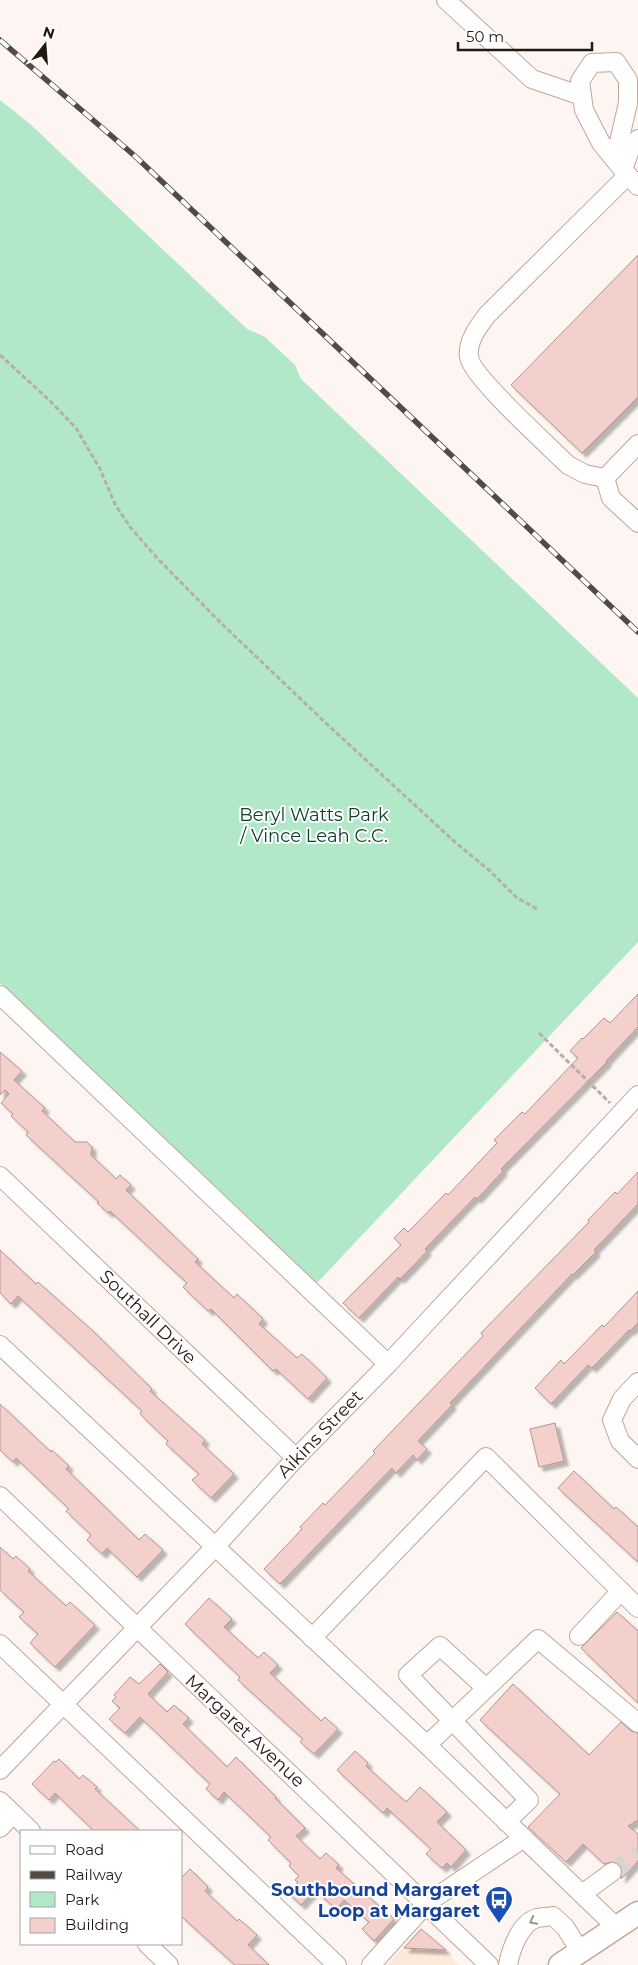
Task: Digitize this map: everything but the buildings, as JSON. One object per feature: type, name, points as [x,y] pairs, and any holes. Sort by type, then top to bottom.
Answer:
[{"type":"main road","points":[[560,1965],[581,1958],[616,1927],[638,1913]]},
{"type":"street","points":[[446,0],[532,79],[582,96]]},
{"type":"street","points":[[616,62],[628,80],[628,104],[619,142],[630,177],[601,143],[584,110],[580,81],[592,63],[616,62]]},
{"type":"street","points":[[605,478],[585,474],[568,465],[480,378],[469,358],[472,337],[487,315],[630,177],[631,147],[638,139]]},
{"type":"street","points":[[605,478],[638,444]]},
{"type":"street","points":[[605,478],[611,498],[638,523]]},
{"type":"street","points":[[0,995],[388,1364]]},
{"type":"street","name":"Aikins Street","points":[[0,1770],[215,1547],[296,1458],[388,1364],[638,1095]]},
{"type":"street","name":"Southall Drive","points":[[0,1176],[296,1458]]},
{"type":"street","points":[[0,1344],[427,1745],[616,1927]]},
{"type":"street","points":[[638,1382],[622,1399],[612,1420],[620,1441],[638,1459]]},
{"type":"street","points":[[312,1638],[486,1457],[638,1608]]},
{"type":"street","name":"Margaret Avenue","points":[[0,1496],[136,1628],[427,1903],[489,1965]]},
{"type":"street","points":[[579,1636],[622,1591]]},
{"type":"street","points":[[427,1745],[538,1639],[638,1723]]},
{"type":"street","points":[[0,1644],[337,1965]]},
{"type":"street","points":[[486,1688],[440,1646],[408,1675],[529,1800],[506,1822]]},
{"type":"street","points":[[0,1801],[30,1830]]},
{"type":"street","points":[[0,1828],[13,1814]]},
{"type":"street","points":[[371,1965],[427,1903],[524,1838]]},
{"type":"street","points":[[582,1894],[612,1872]]},
{"type":"street","points":[[510,1959],[524,1926],[536,1918],[553,1916],[565,1927],[581,1958]]},
{"type":"street","points":[[148,1945],[169,1965]]},
{"type":"path","points":[[0,355],[76,428],[100,469],[115,504],[158,559],[222,624],[449,836],[490,871],[516,897],[537,909]]},
{"type":"path","points":[[539,1033],[621,1113]]},
{"type":"shaded area","points":[[421,1928],[459,1965],[387,1965]]},
{"type":"green space","name":"Beryl Watts Park / Vince Leah C.C.","points":[[0,100],[30,124],[247,329],[265,337],[295,365],[301,379],[638,698],[638,942],[317,1283],[0,983]]},
{"type":"tunnel","points":[[612,1872],[638,1852]]},
{"type":"railway","points":[[0,40],[136,157],[638,632]]},
{"type":"place","name":"Southbound Margaret Loop at Margaret","points":[[499,1924]]}]
